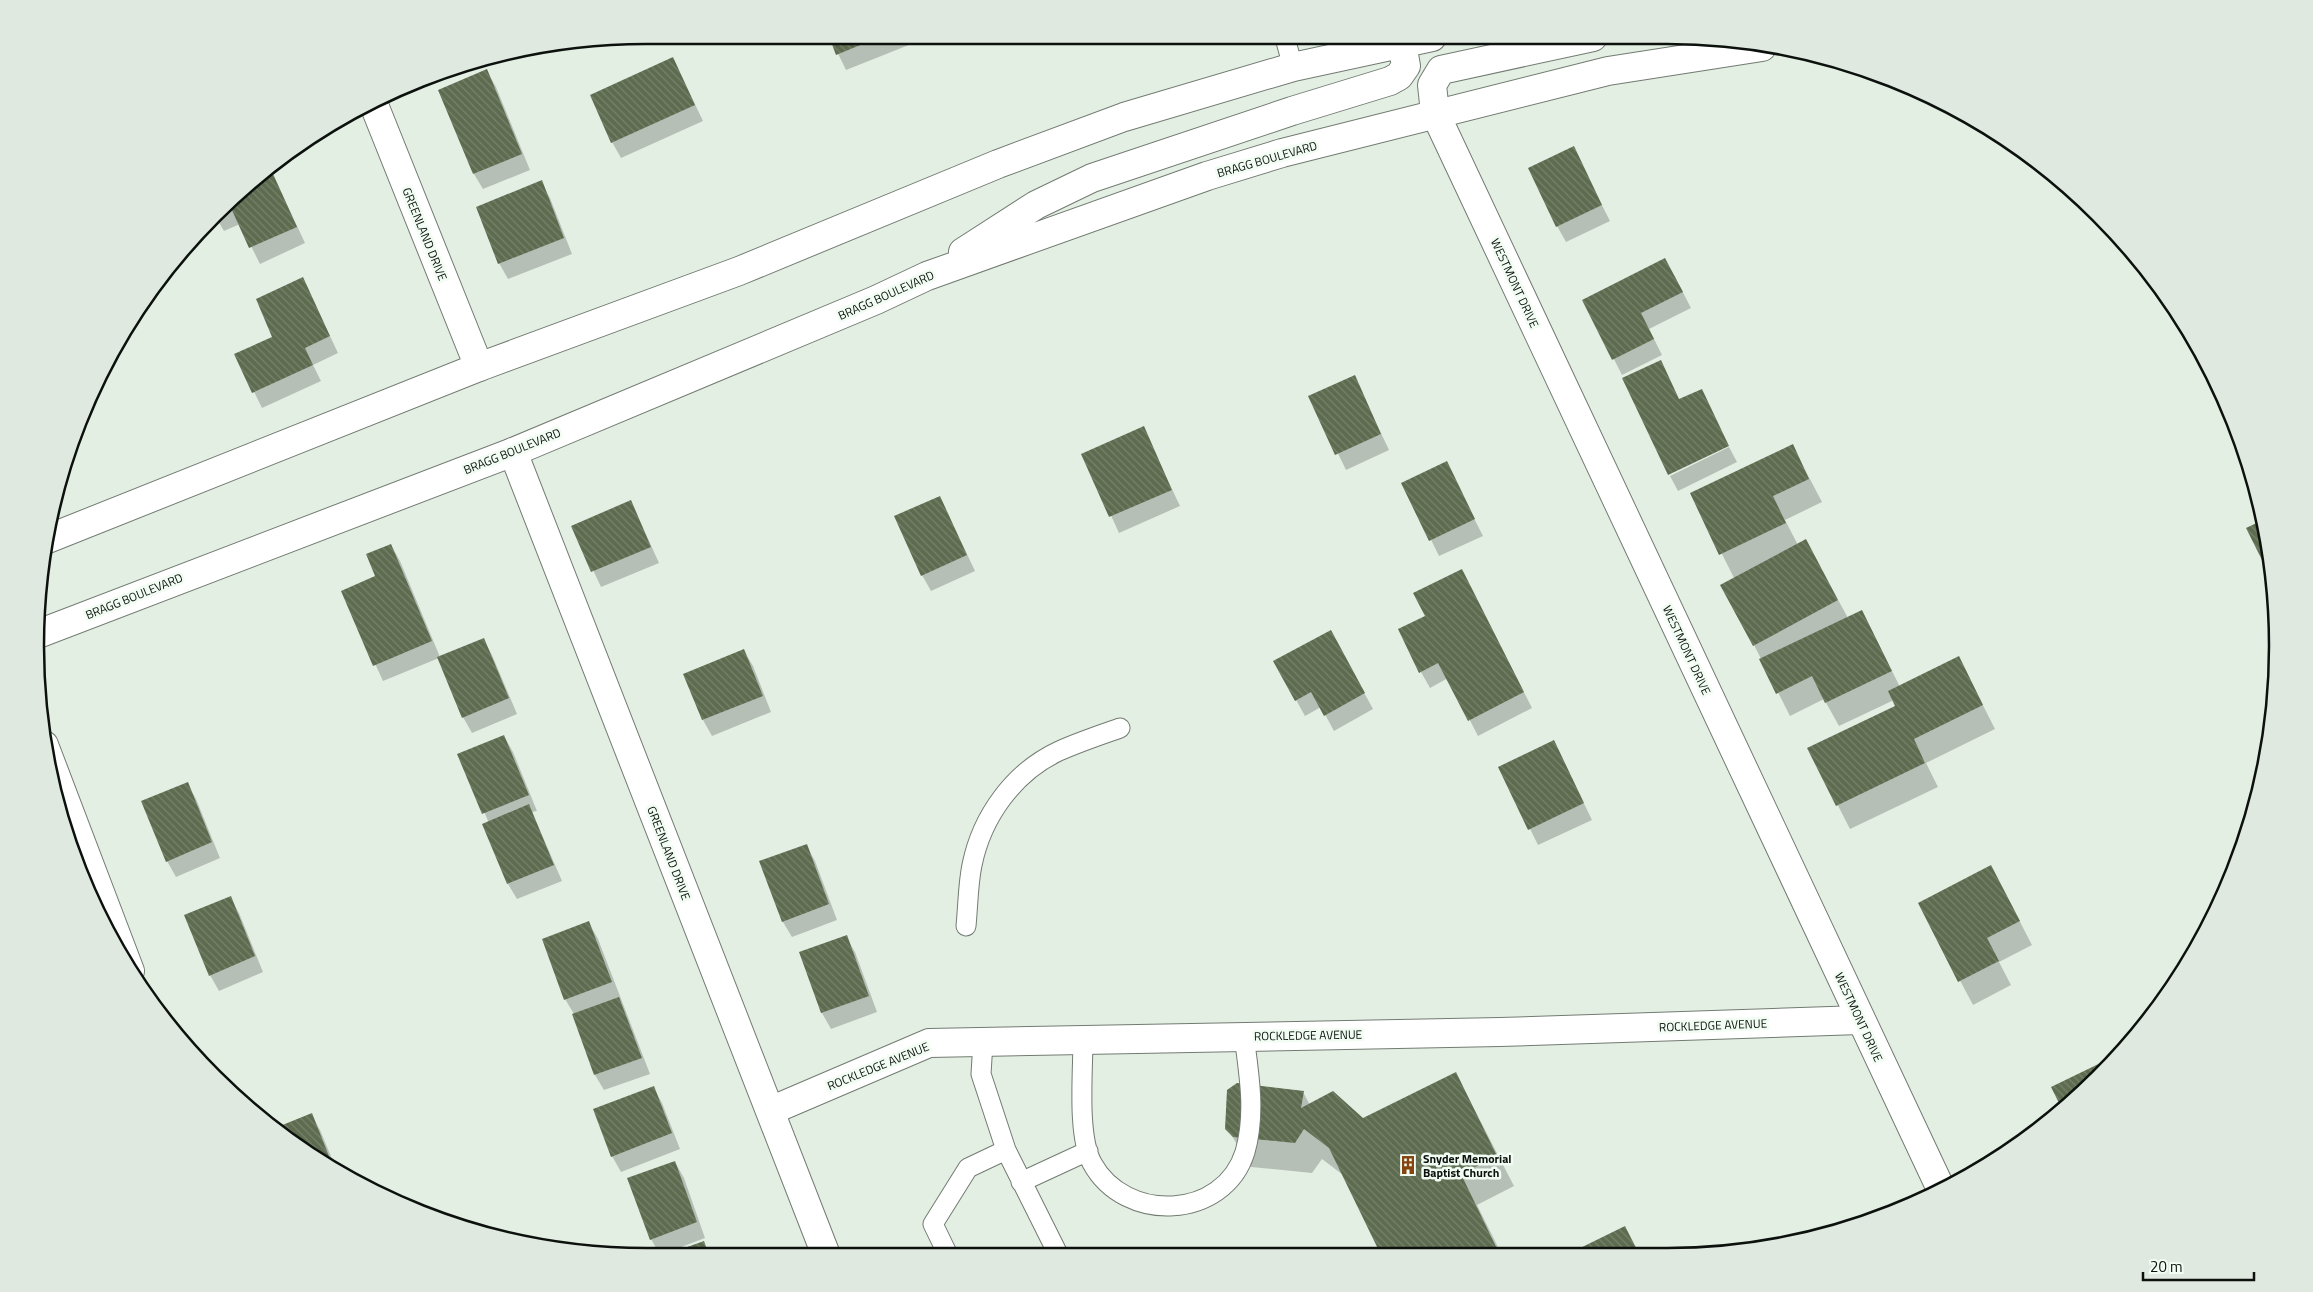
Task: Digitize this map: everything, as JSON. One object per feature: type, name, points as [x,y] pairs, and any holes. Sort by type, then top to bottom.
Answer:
[{"type":"main road","points":[[54,537],[479,366],[739,271],[989,168],[1124,117],[1293,67],[1388,44]]},
{"type":"main road","points":[[926,276],[1036,204],[1092,178],[1274,117],[1390,81],[1399,76],[1406,66],[1401,44]]},
{"type":"main road","name":"WESTMONT DRIVE","points":[[1561,44],[1440,70],[1432,85],[1435,113],[1938,1183]]},
{"type":"main road","name":"BRAGG BOULEVARD","points":[[44,632],[513,452],[876,300],[926,276],[1207,176],[1282,153],[1608,71],[1748,49]]},
{"type":"main road","name":"GREENLAND DRIVE","points":[[375,108],[479,366]]},
{"type":"main road","name":"GREENLAND DRIVE","points":[[513,452],[823,1248]]},
{"type":"main road","points":[[61,790],[113,926]]},
{"type":"main road","name":"ROCKLEDGE AVENUE","points":[[770,1111],[929,1043],[1500,1032],[1860,1020]]},
{"type":"lane","points":[[1286,44],[1293,67]]},
{"type":"lane","points":[[966,926],[972,865],[984,828],[1004,794],[1031,768],[1059,751],[1120,728]]},
{"type":"lane","points":[[1083,1039],[1083,1136],[1091,1162],[1107,1184],[1130,1199],[1156,1207],[1183,1206],[1209,1196],[1230,1177],[1244,1153],[1250,1126],[1251,1084],[1244,1036]]},
{"type":"lane","points":[[983,1042],[981,1074],[1006,1150],[1055,1248]]},
{"type":"lane","points":[[945,1248],[933,1224],[968,1168],[1006,1150]]},
{"type":"lane","points":[[1021,1182],[1088,1151]]},
{"type":"building","points":[[832,44],[863,44],[836,55]]},
{"type":"building","points":[[673,57],[695,105],[611,143],[590,95]]},
{"type":"building","points":[[487,69],[522,154],[473,174],[438,90]]},
{"type":"building","points":[[1574,146],[1602,205],[1556,227],[1528,168]]},
{"type":"building","points":[[273,173],[297,227],[249,248],[232,209]]},
{"type":"building","points":[[542,180],[564,238],[498,264],[476,207]]},
{"type":"building","points":[[1665,258],[1683,292],[1641,313],[1654,339],[1612,360],[1582,300]]},
{"type":"building","points":[[303,277],[330,336],[305,348],[313,365],[252,393],[234,354],[272,337],[256,299]]},
{"type":"building","points":[[1661,360],[1679,399],[1702,389],[1729,446],[1668,475],[1622,378]]},
{"type":"building","points":[[1355,375],[1381,434],[1335,455],[1308,396]]},
{"type":"building","points":[[1144,426],[1172,490],[1109,517],[1081,454]]},
{"type":"building","points":[[1793,444],[1809,479],[1773,496],[1786,523],[1719,555],[1690,493]]},
{"type":"building","points":[[1447,461],[1475,519],[1429,541],[1401,483]]},
{"type":"building","points":[[940,496],[967,555],[921,576],[894,516]]},
{"type":"building","points":[[631,500],[651,547],[591,572],[571,526]]},
{"type":"building","points":[[2257,523],[2263,563],[2246,528]]},
{"type":"building","points":[[1806,539],[1838,600],[1753,646],[1720,585]]},
{"type":"building","points":[[391,544],[432,641],[373,666],[341,591],[375,576],[366,554]]},
{"type":"building","points":[[1462,569],[1524,692],[1468,721],[1438,663],[1419,673],[1398,629],[1425,616],[1413,593]]},
{"type":"building","points":[[1862,610],[1892,671],[1825,703],[1812,676],[1776,694],[1759,659]]},
{"type":"building","points":[[1331,630],[1365,693],[1324,716],[1311,692],[1295,701],[1273,661]]},
{"type":"building","points":[[484,638],[509,698],[462,718],[437,657]]},
{"type":"building","points":[[744,649],[763,696],[702,720],[683,674]]},
{"type":"building","points":[[1959,656],[1983,705],[1914,739],[1925,763],[1836,806],[1807,748],[1895,706],[1888,691]]},
{"type":"building","points":[[504,735],[529,795],[482,814],[457,754]]},
{"type":"building","points":[[1554,740],[1584,803],[1528,830],[1498,767]]},
{"type":"building","points":[[188,782],[212,842],[166,862],[141,801]]},
{"type":"building","points":[[529,804],[554,865],[507,884],[482,824]]},
{"type":"building","points":[[807,844],[829,904],[782,922],[759,861]]},
{"type":"building","points":[[1991,865],[2020,921],[1987,938],[1999,961],[1958,982],[1918,903]]},
{"type":"building","points":[[231,896],[255,956],[209,976],[184,915]]},
{"type":"building","points":[[589,921],[612,982],[564,1000],[542,939]]},
{"type":"building","points":[[847,935],[869,996],[821,1013],[799,952]]},
{"type":"building","points":[[619,997],[642,1058],[594,1075],[572,1014]]},
{"type":"building","points":[[2102,1062],[2059,1103],[2051,1087]]},
{"type":"building","name":"Snyder Memorial Baptist Church","points":[[1456,1072],[1497,1156],[1461,1174],[1497,1248],[1378,1248],[1329,1148],[1304,1129],[1295,1143],[1233,1137],[1225,1129],[1227,1090],[1237,1083],[1304,1091],[1301,1108],[1333,1091],[1363,1118]]},
{"type":"building","points":[[654,1086],[672,1133],[611,1157],[593,1109]]},
{"type":"building","points":[[312,1113],[330,1159],[311,1147],[281,1126]]},
{"type":"building","points":[[675,1161],[697,1222],[650,1240],[627,1178]]},
{"type":"building","points":[[1625,1226],[1636,1248],[1580,1248]]},
{"type":"building","points":[[704,1241],[706,1248],[684,1248]]},
{"type":"place","name":"Snyder Memorial Baptist Church","points":[[1408,1165]]}]
